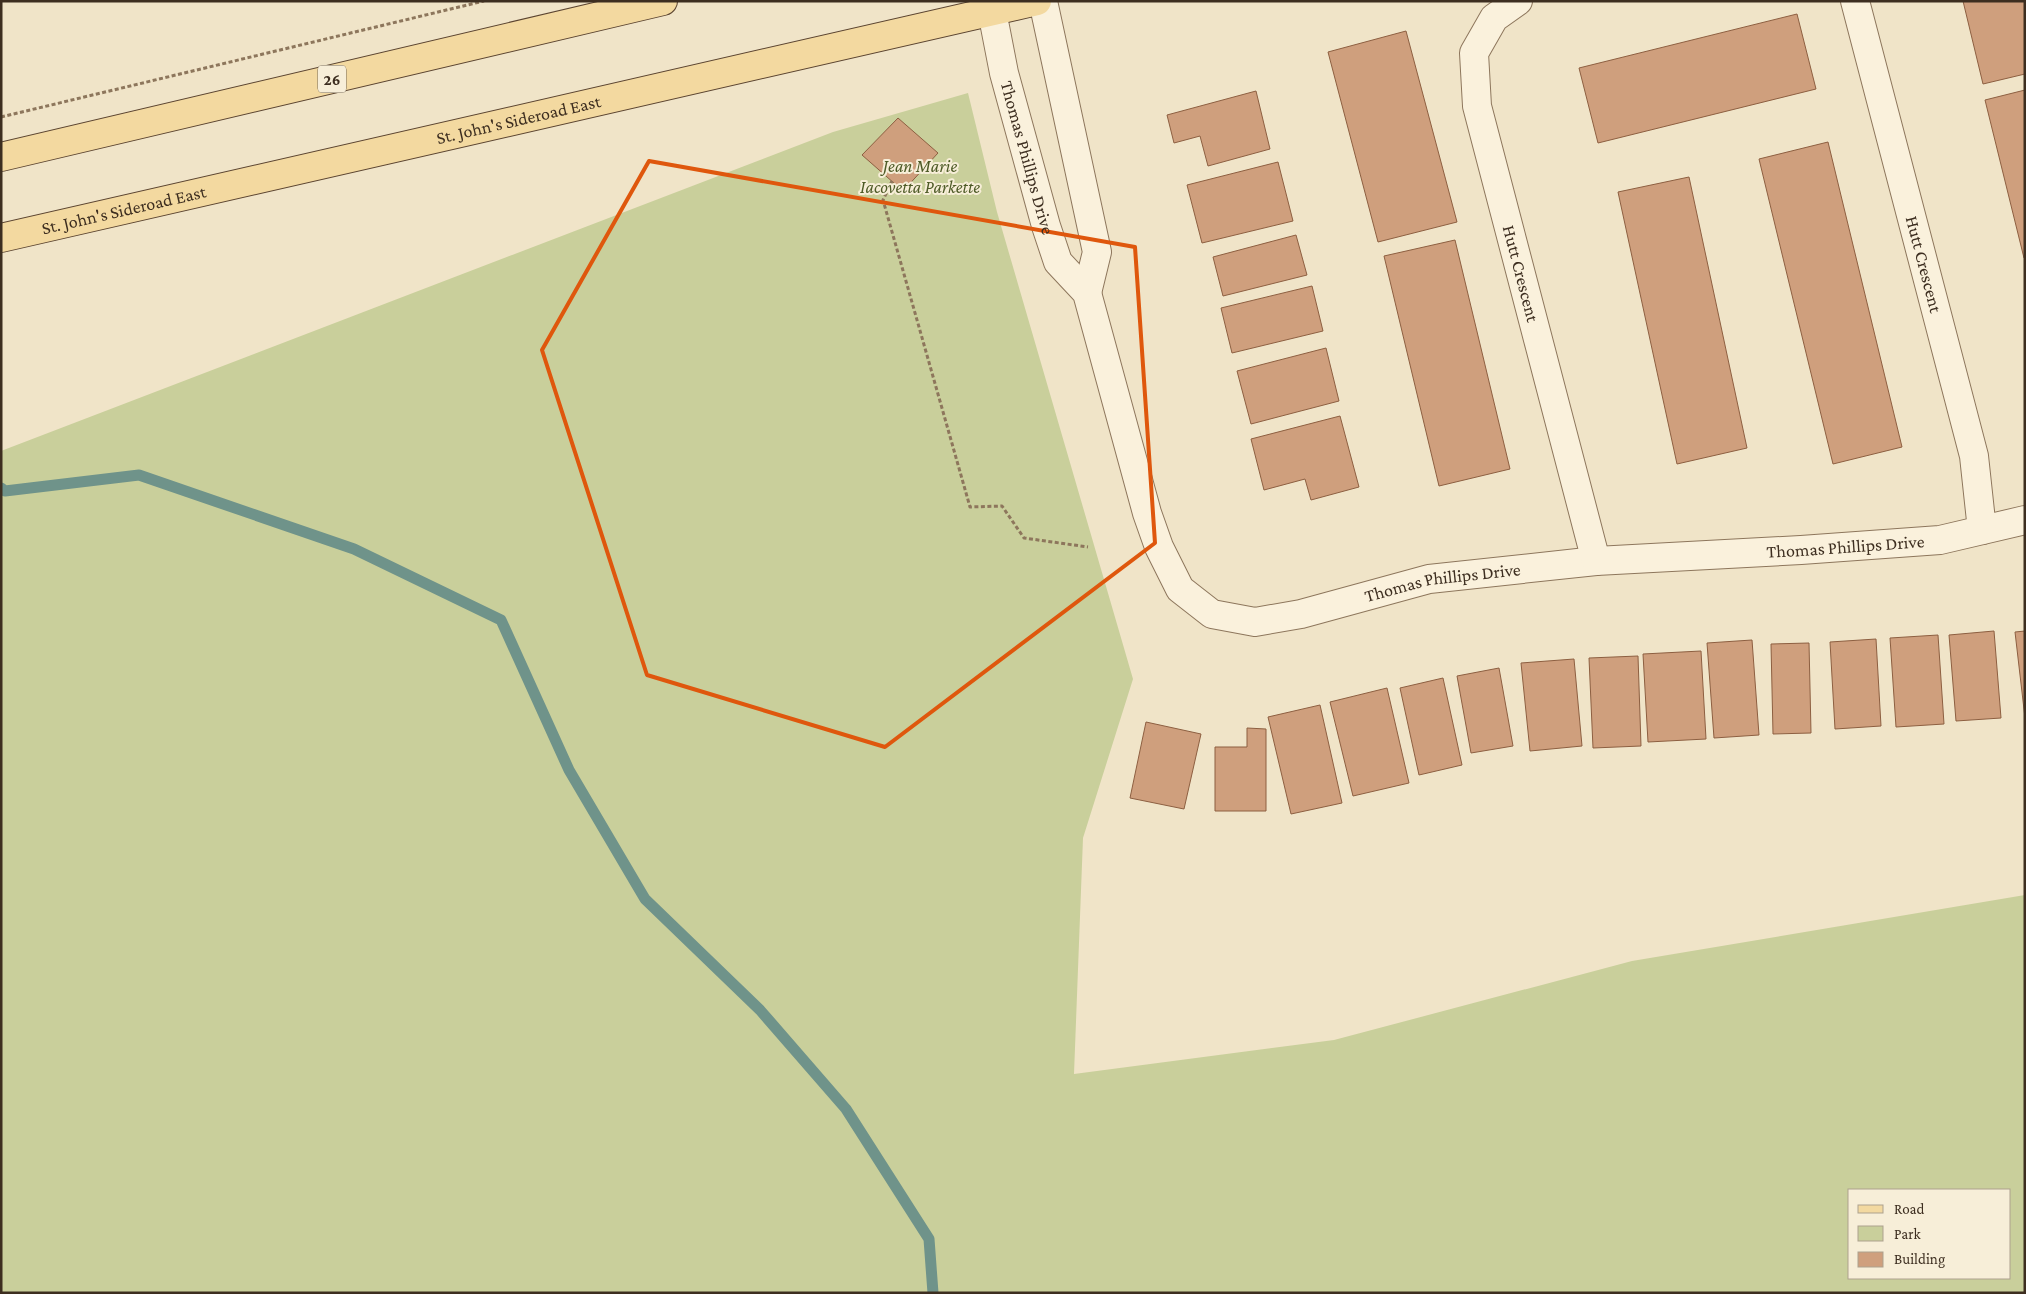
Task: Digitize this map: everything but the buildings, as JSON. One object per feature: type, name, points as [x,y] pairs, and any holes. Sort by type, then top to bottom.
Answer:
[{"type":"main road","name":"26","points":[[1,157],[663,1]]},
{"type":"main road","name":"St. John's Sideroad East","points":[[1,238],[398,149],[991,6],[1037,1]]},
{"type":"street","name":"Thomas Phillips Drive","points":[[1043,1],[1097,252],[1087,293]]},
{"type":"street","name":"Hutt Crescent","points":[[1518,1],[1494,18],[1474,53],[1477,106],[1596,561]]},
{"type":"street","name":"Hutt Crescent","points":[[1855,1],[1974,456],[1982,530]]},
{"type":"street","name":"Thomas Phillips Drive","points":[[991,6],[1004,73],[1058,262],[1087,293],[1147,513],[1159,547],[1180,589],[1212,614],[1255,622],[1301,614],[1429,579],[1596,561],[1801,550],[1940,540],[2025,520]]},
{"type":"path","points":[[1,117],[484,1]]},
{"type":"path","points":[[892,181],[883,200],[970,507],[1002,506],[1024,538],[1088,547]]},
{"type":"highlighted area","points":[[649,161],[1135,247],[1155,543],[885,747],[647,675],[542,350]]},
{"type":"green space","name":"Jean Marie Iacovetta Parkette","points":[[968,93],[997,212],[1133,679],[1083,838],[1074,1074],[1334,1040],[1632,961],[2025,895],[2025,1293],[1,1293],[1,451],[833,132]]},
{"type":"waterway","points":[[1,488],[5,491],[139,475],[354,549],[501,620],[569,770],[645,899],[760,1010],[846,1109],[929,1239],[933,1293]]}]
